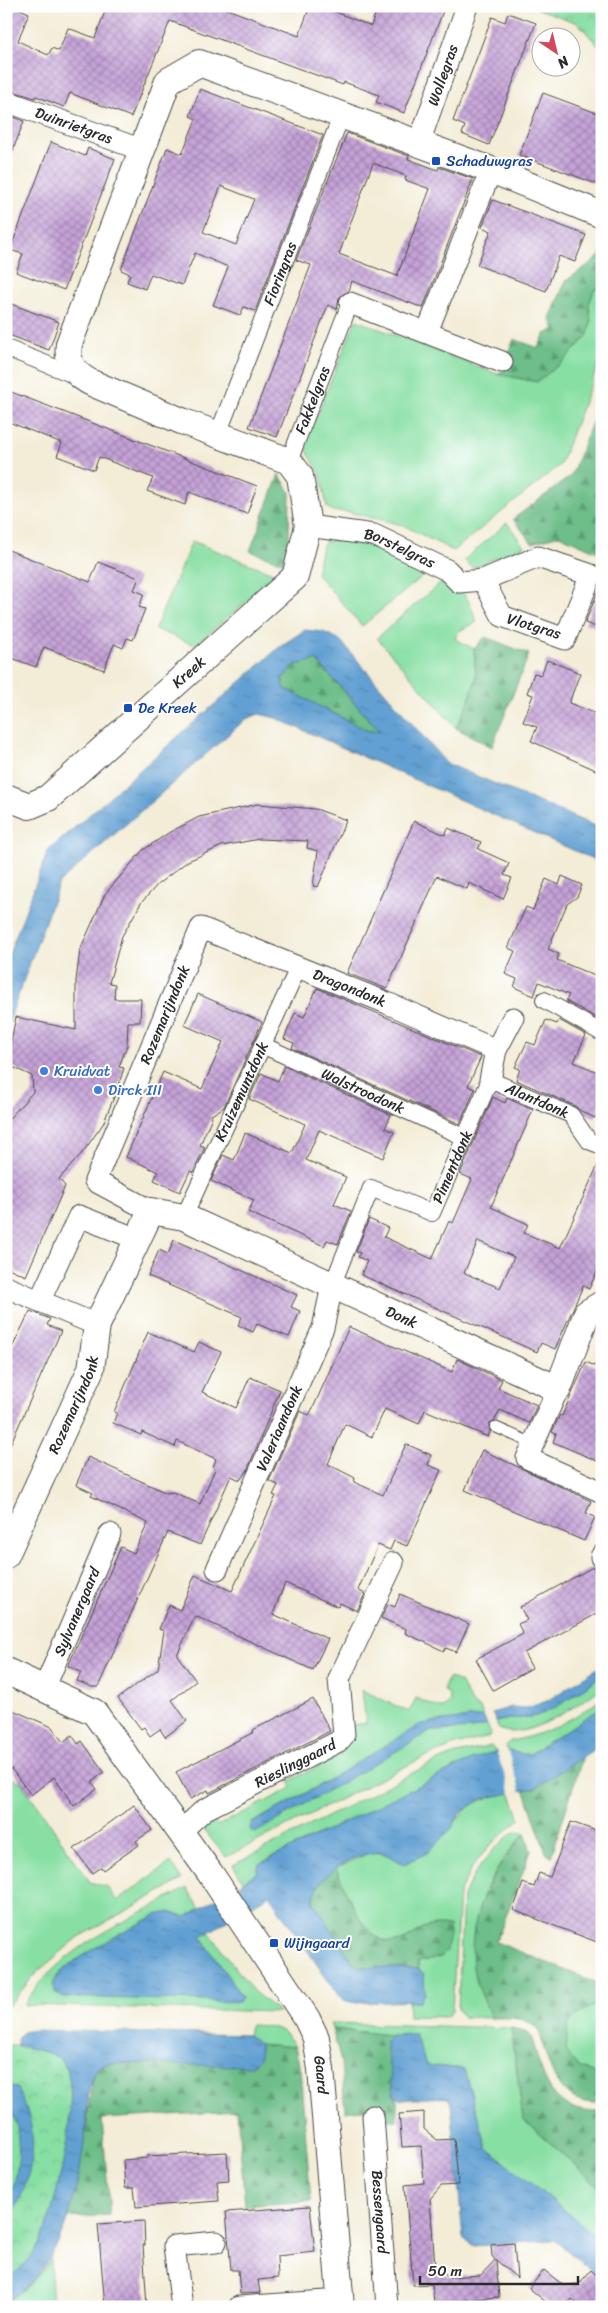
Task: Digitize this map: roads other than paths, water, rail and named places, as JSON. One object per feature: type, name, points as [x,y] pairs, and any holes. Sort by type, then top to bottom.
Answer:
[{"type":"street","name":"Wollegras","points":[[419,143],[467,6]]},
{"type":"street","points":[[80,377],[69,363],[69,344],[168,81],[199,63],[492,170],[602,215]]},
{"type":"street","name":"Duinrietgras","points":[[6,101],[142,150]]},
{"type":"street","name":"Fioringras","points":[[218,434],[342,114]]},
{"type":"street","points":[[427,332],[492,170]]},
{"type":"street","name":"Fakkelgras","points":[[289,461],[350,303],[502,362]]},
{"type":"street","points":[[6,348],[80,377],[138,404],[289,461],[300,476],[308,526]]},
{"type":"street","name":"Kreek","points":[[6,797],[29,806],[48,798],[295,577],[308,526]]},
{"type":"street","name":"Borstelgras","points":[[308,526],[374,535],[447,570],[459,582],[483,580]]},
{"type":"street","name":"Vlotgras","points":[[538,557],[597,577],[565,639],[502,616],[483,580],[538,557]]},
{"type":"street","name":"Dragondonk","points":[[201,928],[387,1003],[496,1050]]},
{"type":"street","name":"Rozemarijndonk","points":[[6,1555],[91,1369],[97,1325],[151,1211],[95,1181],[201,928]]},
{"type":"street","name":"Kruizemuntdonk","points":[[184,1217],[298,968]]},
{"type":"street","points":[[544,1000],[602,1033]]},
{"type":"street","name":"Pimentdonk","points":[[332,1286],[371,1188],[432,1213],[490,1080],[496,1050],[513,1018]]},
{"type":"street","name":"Walstroodonk","points":[[262,1045],[464,1137]]},
{"type":"street","name":"Alantdonk","points":[[490,1080],[571,1115],[589,1141],[602,1146]]},
{"type":"street","name":"Donk","points":[[151,1211],[184,1217],[558,1389]]},
{"type":"street","points":[[40,1300],[79,1216],[137,1240]]},
{"type":"street","name":"Valeriaandonk","points":[[217,1568],[323,1328],[332,1286]]},
{"type":"street","points":[[6,1287],[97,1325]]},
{"type":"street","points":[[602,1304],[587,1313],[558,1389],[527,1458],[602,1492]]},
{"type":"street","name":"Sylvanergaard","points":[[44,1689],[110,1534]]},
{"type":"street","name":"Rieslinggaard","points":[[180,1832],[204,1810],[339,1741],[344,1734],[339,1679],[393,1563]]},
{"type":"street","points":[[6,1671],[94,1712],[180,1832]]},
{"type":"street","name":"Gaard","points":[[180,1832],[307,2019],[316,2038],[322,2069],[341,2303]]},
{"type":"street","name":"Bessengaard","points":[[373,2116],[387,2307]]},
{"type":"street","points":[[182,2307],[174,2246],[216,2242]]},
{"type":"street","points":[[239,2307],[341,2303]]},
{"type":"lane","points":[[495,1427],[534,1444]]},
{"type":"water","points":[[305,630],[323,632],[339,639],[446,763],[602,829],[602,863],[276,718],[259,714],[246,719],[59,883],[6,1029],[6,962],[48,851],[282,645]],"holes":[[[316,660],[379,730],[368,731],[284,688],[282,679],[295,665]]]},
{"type":"water","points":[[602,1665],[602,1675],[550,1710],[531,1717],[496,1722],[492,1713],[511,1707],[527,1708],[547,1701]]},
{"type":"water","points":[[602,1707],[602,1744],[535,1788],[482,1799],[460,1813],[452,1828],[427,1853],[404,1864],[384,1854],[375,1852],[353,1859],[334,1869],[315,1892],[313,1901],[354,1964],[361,1967],[418,1969],[424,1974],[425,1994],[420,2001],[356,2003],[346,2001],[338,1995],[269,1895],[201,1937],[242,1997],[239,2002],[63,1997],[56,1994],[53,1987],[54,1981],[74,1962],[102,1944],[156,1915],[169,1912],[186,1917],[257,1873],[259,1864],[475,1758],[502,1751],[530,1754]]},
{"type":"water","points":[[483,1716],[487,1725],[472,1729],[431,1731],[255,1833],[251,1831],[252,1823],[312,1790],[421,1724]]},
{"type":"water","points":[[34,2030],[248,2035],[259,2044],[260,2058],[253,2065],[247,2066],[111,2063],[98,2068],[93,2075],[90,2087],[83,2152],[73,2202],[65,2226],[55,2248],[42,2269],[26,2287],[6,2302],[6,2280],[34,2252],[47,2225],[54,2203],[66,2148],[69,2119],[70,2094],[68,2073],[61,2060],[46,2052],[18,2046],[17,2039],[23,2032]]},
{"type":"water","points":[[415,2034],[426,2065],[464,2069],[487,2148],[602,2241],[602,2280],[555,2240],[474,2246],[463,2238],[451,2103],[448,2098],[442,2097],[401,2100],[393,2093],[386,2042],[390,2035]]},
{"type":"water","points":[[11,2087],[17,2088],[25,2106],[33,2141],[32,2158],[23,2192],[6,2226],[6,2202],[15,2182],[19,2154],[17,2126],[7,2097],[7,2091]]},
{"type":"place","name":"Schaduwgras","points":[[436,161]]},
{"type":"place","name":"De Kreek","points":[[128,708]]},
{"type":"place","name":"Kruidvat","points":[[44,1071]]},
{"type":"place","name":"Dirck III","points":[[98,1090]]},
{"type":"place","name":"Wijngaard","points":[[274,1943]]}]
